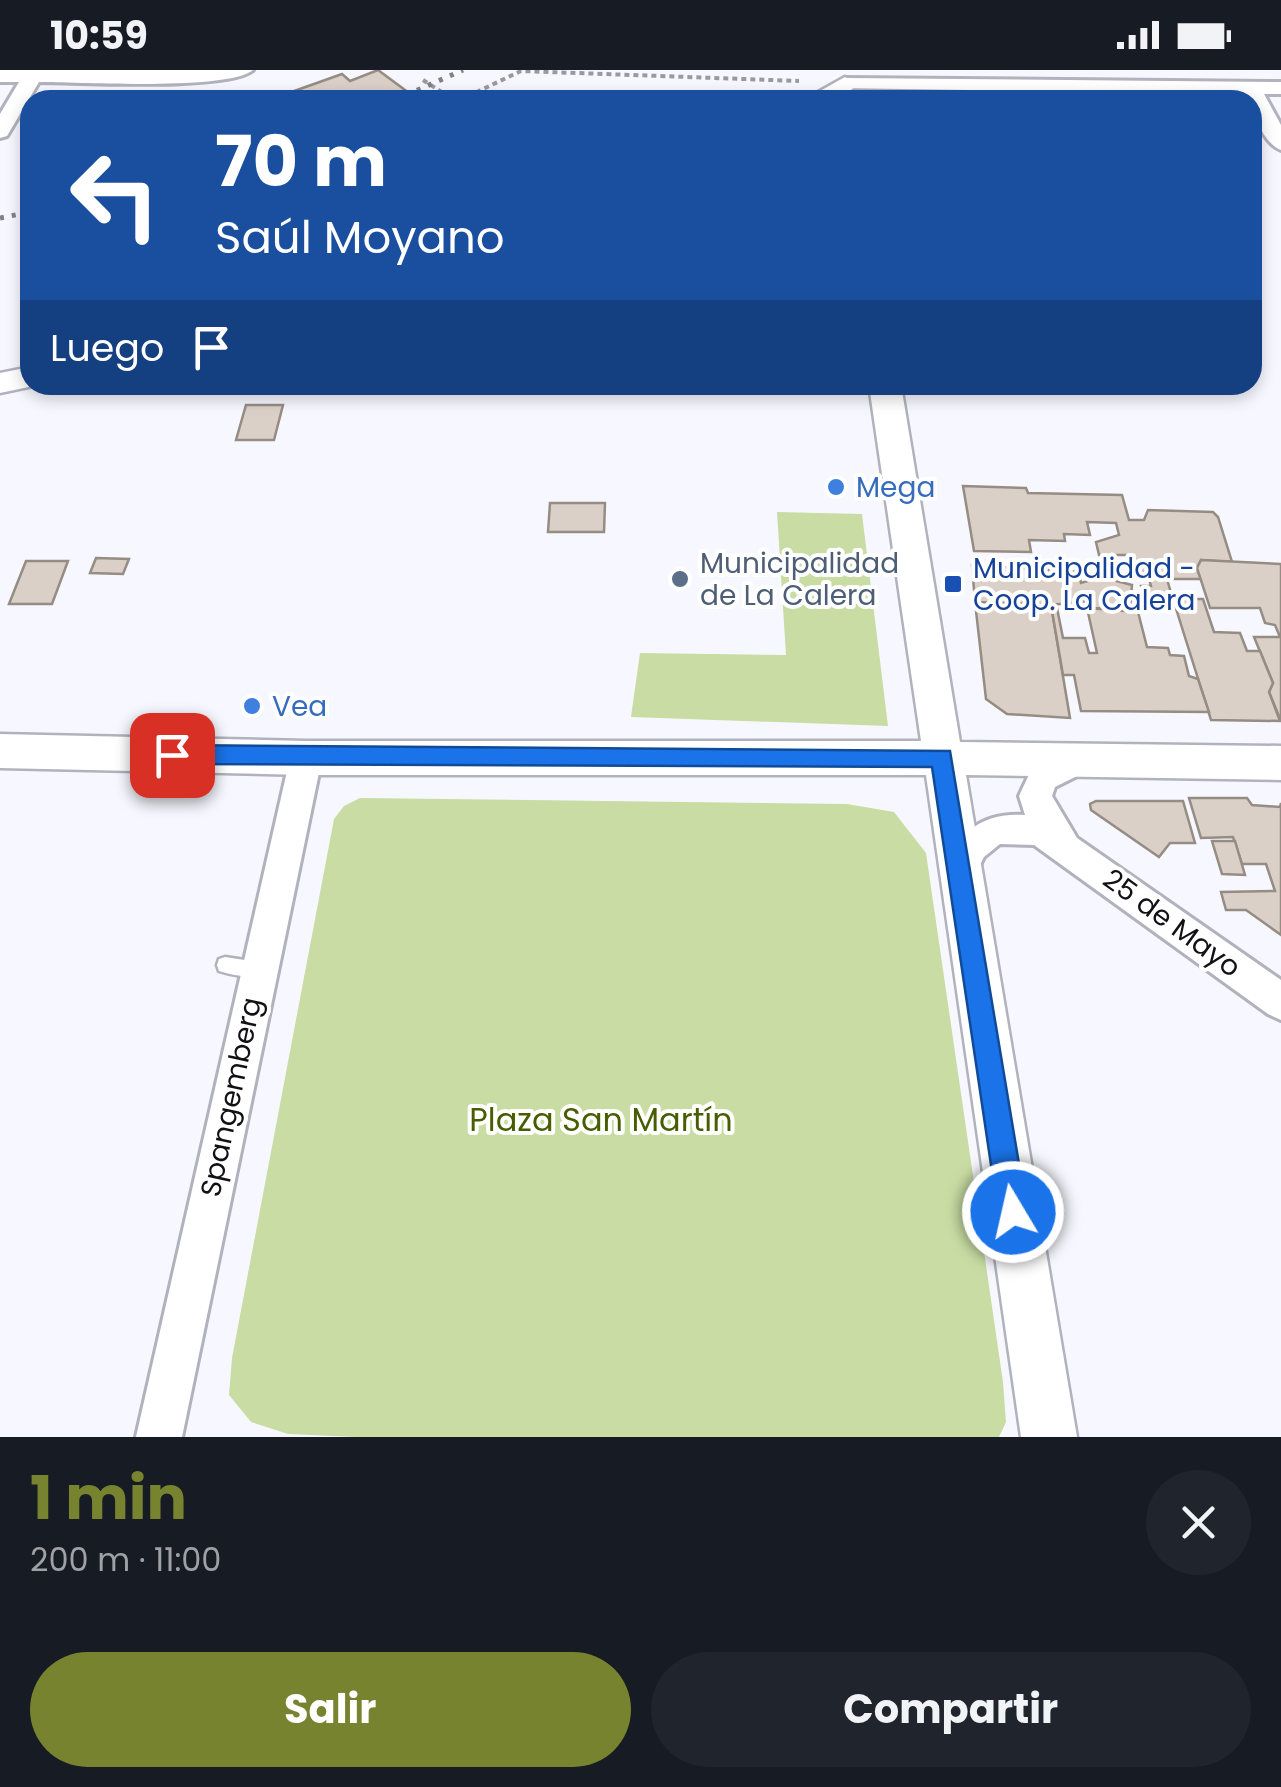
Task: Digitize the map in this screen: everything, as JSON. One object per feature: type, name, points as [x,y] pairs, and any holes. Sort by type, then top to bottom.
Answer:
[{"type":"street","points":[[0,76],[34,73],[186,77],[243,70]]},
{"type":"street","points":[[845,84],[1281,88]]},
{"type":"street","points":[[0,132],[20,97]]},
{"type":"street","points":[[1262,110],[1281,144]]},
{"type":"street","points":[[886,395],[1049,1437]]},
{"type":"street","points":[[0,751],[202,769],[306,758],[942,758],[1281,763]]},
{"type":"street","name":"Spangemberg","points":[[159,1437],[242,967],[306,758]]},
{"type":"street","name":"25 de Mayo","points":[[1063,844],[1044,820],[1036,799],[1038,782],[1048,770],[1073,762]]},
{"type":"street","name":"25 de Mayo","points":[[958,873],[967,850],[996,829],[1042,832],[1281,1002]]},
{"type":"path","points":[[476,90],[521,71],[845,84]]},
{"type":"path","points":[[423,80],[439,90]]},
{"type":"green space","points":[[777,512],[862,514],[888,726],[631,717],[640,653],[786,655]]},
{"type":"green space","name":"Plaza San Martín","points":[[360,798],[847,804],[894,812],[926,853],[1003,1382],[1006,1422],[999,1437],[356,1437],[288,1434],[251,1422],[229,1395],[232,1358],[334,819],[344,806]]},
{"type":"building","points":[[378,70],[405,90],[297,90],[342,74],[350,81]]},
{"type":"building","points":[[246,405],[283,405],[274,440],[236,440]]},
{"type":"building","points":[[963,486],[1026,488],[1028,493],[1122,495],[1129,520],[1144,520],[1148,510],[1213,512],[1232,562],[1201,560],[1197,568],[1201,579],[1167,579],[1175,607],[1147,607],[1141,586],[1151,586],[1147,572],[1138,572],[1133,555],[1099,555],[1096,542],[1119,535],[1116,523],[1087,522],[1090,535],[1064,534],[1065,541],[1029,540],[1031,552],[974,551]]},
{"type":"building","points":[[550,503],[605,503],[604,532],[548,532]]},
{"type":"building","points":[[96,558],[129,559],[123,574],[90,573]]},
{"type":"building","points":[[1201,560],[1281,564],[1281,721],[1269,692],[1273,683],[1254,637],[1280,637],[1275,625],[1265,623],[1260,608],[1210,608],[1197,568]]},
{"type":"building","points":[[26,561],[68,561],[52,604],[9,604]]},
{"type":"building","points":[[972,565],[1079,572],[1081,583],[1101,577],[1132,585],[1130,609],[1087,608],[1087,601],[1051,605],[975,602]]},
{"type":"building","points":[[1173,599],[1203,599],[1214,632],[1240,633],[1247,651],[1260,651],[1273,683],[1269,692],[1280,721],[1211,720]]},
{"type":"building","points":[[975,602],[1051,605],[1070,718],[1007,714],[986,699]]},
{"type":"building","points":[[1051,605],[1057,608],[1063,638],[1085,638],[1089,653],[1097,653],[1087,608],[1138,612],[1147,647],[1168,648],[1170,655],[1184,656],[1189,676],[1198,679],[1209,712],[1081,711],[1074,675],[1063,675]]},
{"type":"building","points":[[1189,798],[1247,798],[1252,805],[1280,807],[1281,803],[1281,935],[1246,910],[1226,910],[1221,892],[1275,891],[1266,864],[1242,864],[1233,837],[1201,838]]},
{"type":"building","points":[[1183,801],[1195,843],[1170,843],[1159,857],[1091,810],[1090,804]]},
{"type":"building","points":[[1212,841],[1235,841],[1245,875],[1222,874]]},
{"type":"railway","points":[[418,90],[463,70]]},
{"type":"railway","points":[[0,218],[20,214]]},
{"type":"place","name":"Mega","points":[[836,487]]},
{"type":"place","name":"Municipalidad de La Calera","points":[[680,579]]},
{"type":"place","name":"Municipalidad - Coop. La Calera","points":[[953,584]]},
{"type":"place","name":"Vea","points":[[252,706]]},
{"type":"route","points":[[172,755],[942,758],[1013,1212]]}]
